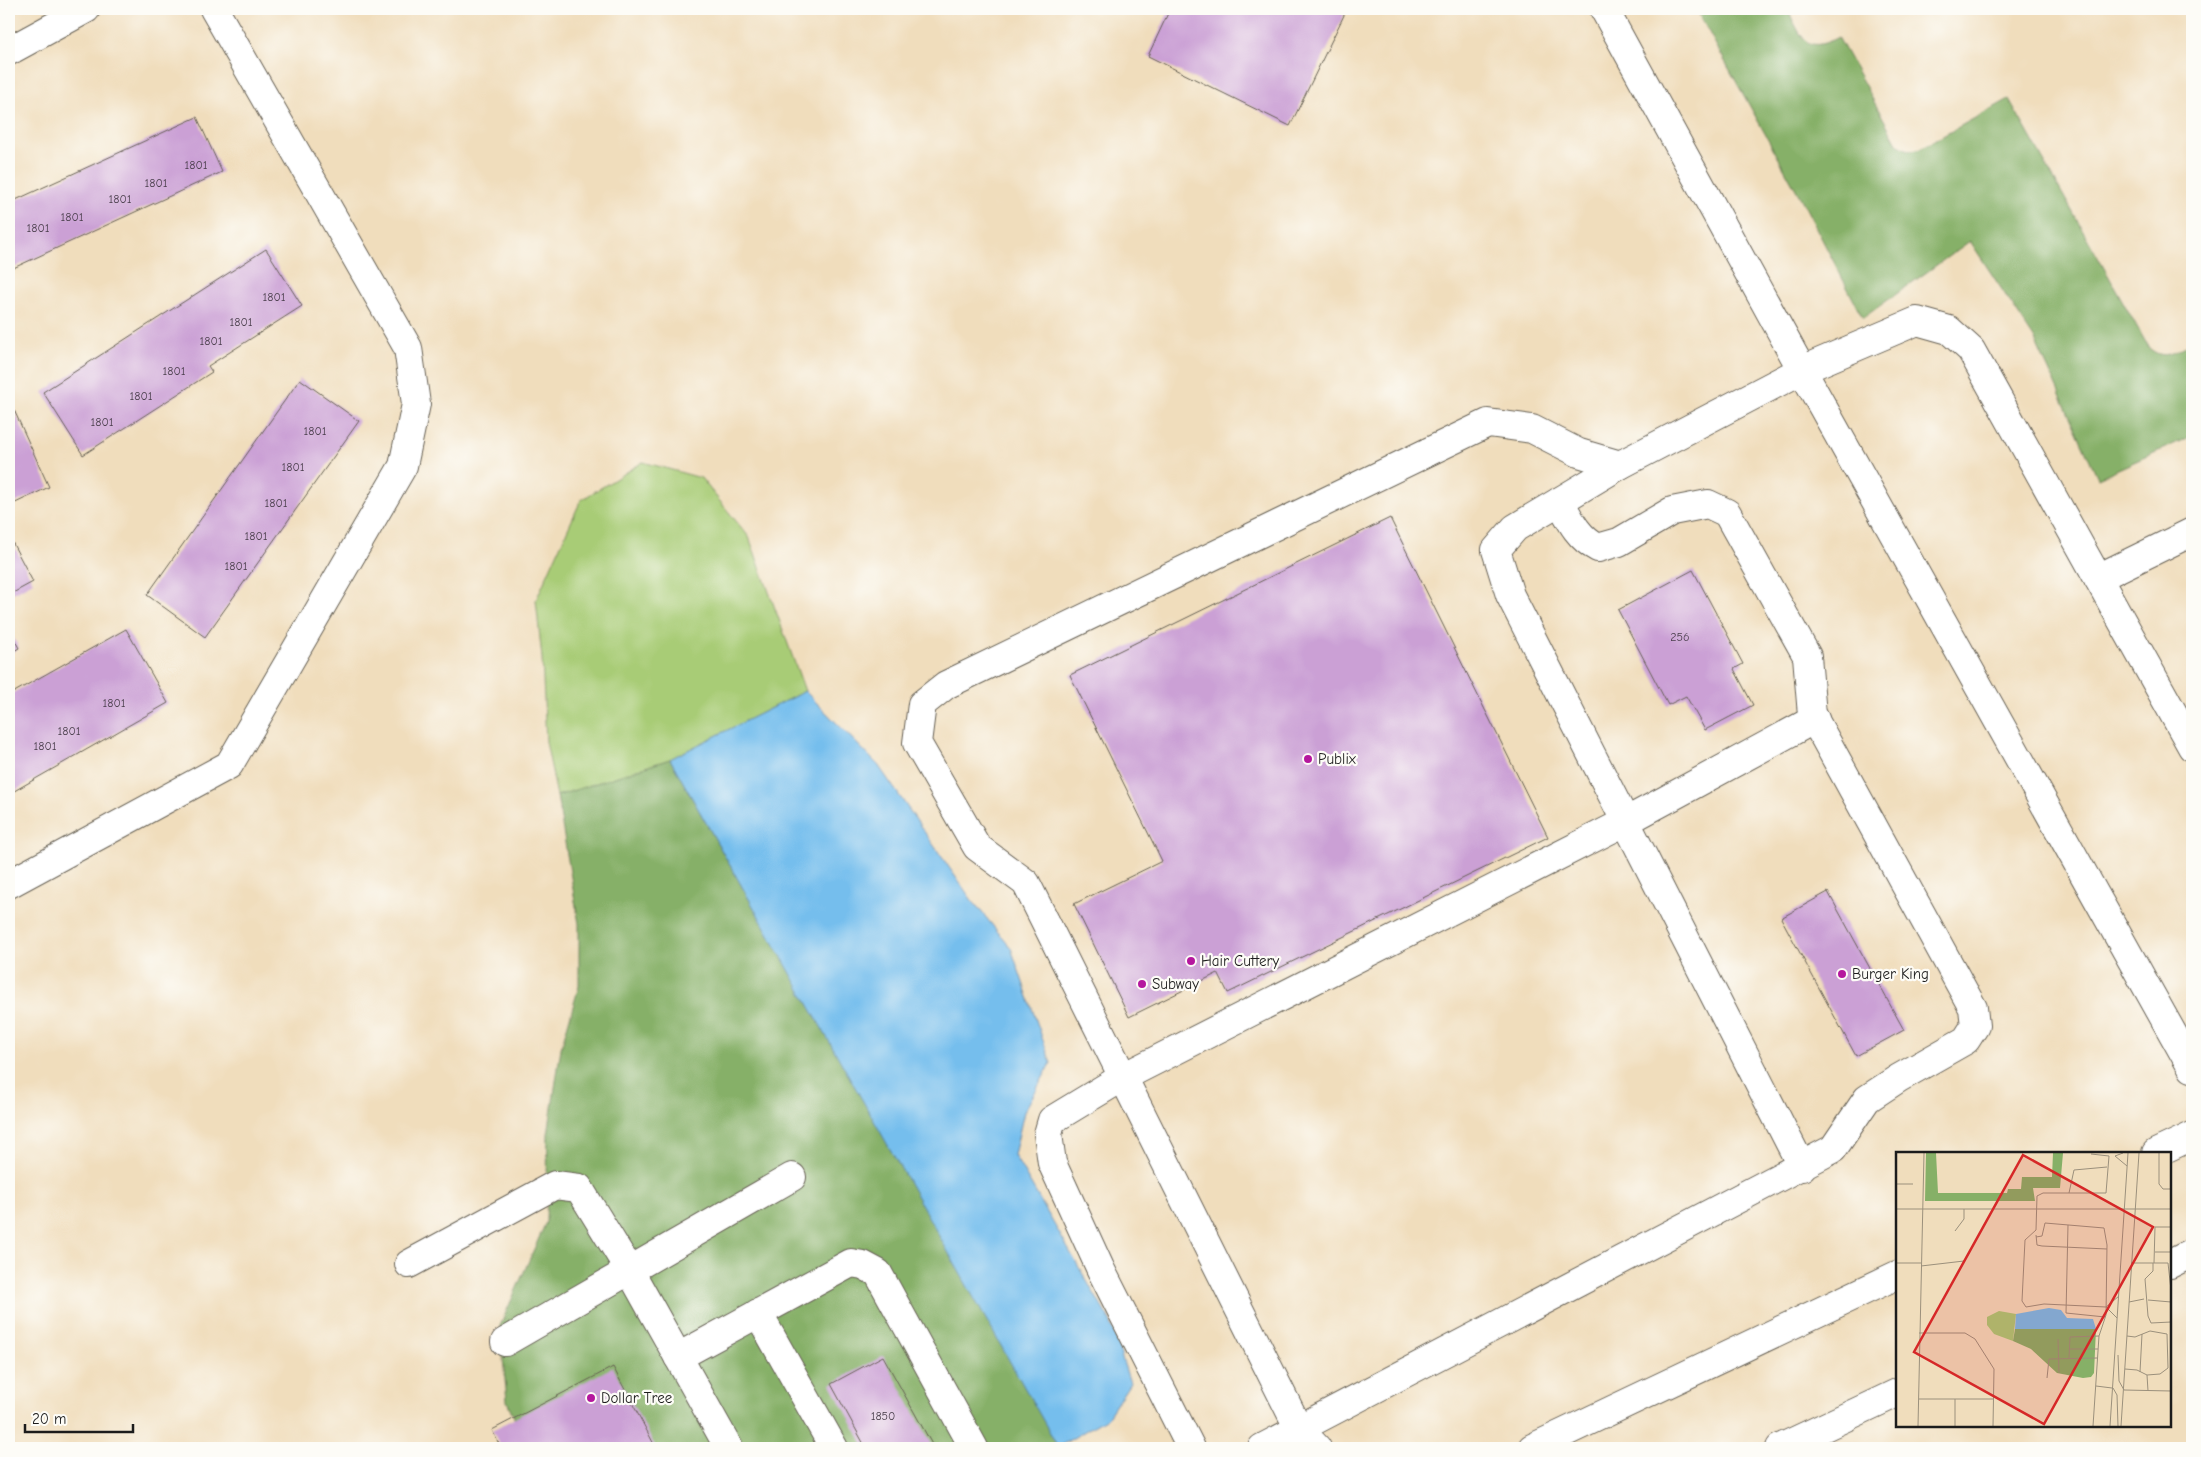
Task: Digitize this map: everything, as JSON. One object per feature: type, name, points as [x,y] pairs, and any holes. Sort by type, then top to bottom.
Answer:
[{"type":"main road","points":[[9,51],[86,9]]},
{"type":"main road","points":[[9,884],[229,765],[403,466],[416,404],[408,348],[214,9]]},
{"type":"main road","points":[[1604,9],[1802,370],[2192,1068]]},
{"type":"main road","points":[[1802,1167],[1510,595],[1496,550],[1515,528],[1620,465],[1802,370],[1917,320],[1949,330],[1972,350],[2192,747]]},
{"type":"main road","points":[[1305,1442],[1026,883],[976,847],[917,743],[922,704],[946,685],[1488,423],[1532,429],[1579,453],[1620,465]]},
{"type":"main road","points":[[1262,1448],[1305,1442],[1833,1149],[1867,1099],[1899,1078],[1966,1040],[1975,1026],[1973,1008],[1812,715],[1807,656],[1727,513],[1708,504],[1672,511],[1619,542],[1598,548],[1585,542],[1560,501]]},
{"type":"main road","points":[[2098,578],[2192,532]]},
{"type":"main road","points":[[1191,1448],[1101,1270],[1052,1163],[1048,1134],[1052,1120],[1123,1077],[1626,822],[1815,719]]},
{"type":"main road","points":[[2158,1152],[2192,1136]]},
{"type":"main road","points":[[505,1342],[792,1177]]},
{"type":"main road","points":[[409,1264],[555,1185],[579,1188],[630,1271],[729,1448]]},
{"type":"main road","points":[[2171,1264],[2192,1253]]},
{"type":"main road","points":[[678,1357],[851,1263],[863,1265],[878,1273],[974,1448]]},
{"type":"main road","points":[[1532,1448],[1896,1275]]},
{"type":"main road","points":[[758,1312],[834,1448]]},
{"type":"main road","points":[[1789,1446],[1896,1393]]},
{"type":"green space","points":[[1696,9],[1787,9],[1801,35],[1811,44],[1827,42],[1838,37],[1897,143],[1906,149],[1921,148],[2009,99],[2149,348],[2165,355],[2176,352],[2192,342],[2192,436],[2098,478],[2035,340],[1970,241],[1863,318],[1799,195]]},
{"type":"green space","points":[[643,462],[701,478],[749,537],[805,691],[670,759],[557,796],[546,742],[542,658],[536,600],[581,500]]},
{"type":"green space","points":[[670,759],[1058,1447],[527,1448],[507,1401],[500,1326],[546,1222],[548,1134],[561,1048],[579,986],[579,924],[557,796]]},
{"type":"water","points":[[805,691],[878,765],[971,899],[1011,948],[1051,1063],[1024,1112],[1014,1155],[1110,1321],[1130,1383],[1107,1418],[1058,1447],[670,759]]},
{"type":"building","points":[[1170,9],[1347,9],[1290,126],[1148,56]]},
{"type":"building","points":[[197,117],[222,172],[9,270],[9,203]]},
{"type":"building","points":[[266,249],[302,306],[208,366],[212,372],[83,455],[43,392]]},
{"type":"building","points":[[300,379],[359,421],[205,637],[147,595]]},
{"type":"building","points":[[14,410],[49,487],[9,506],[9,413]]},
{"type":"building","points":[[1390,518],[1548,837],[1228,993],[1218,973],[1129,1017],[1074,904],[1162,861],[1070,675]]},
{"type":"building","points":[[12,542],[33,582],[9,595],[9,544]]},
{"type":"building","points":[[1693,570],[1743,664],[1734,669],[1753,705],[1705,730],[1686,696],[1668,705],[1618,610]]},
{"type":"building","points":[[126,629],[168,703],[9,794],[9,695]]},
{"type":"building","points":[[9,630],[19,648],[9,654]]},
{"type":"building","name":"Burger King","points":[[1828,892],[1904,1030],[1856,1056],[1781,918]]},
{"type":"building","points":[[883,1356],[934,1448],[866,1448],[831,1384]]},
{"type":"building","name":"Dollar Tree","points":[[613,1367],[656,1448],[501,1448],[492,1430]]},
{"type":"place","name":"Publix","points":[[1308,759]]},
{"type":"place","name":"Hair Cuttery","points":[[1191,961]]},
{"type":"place","name":"Burger King","points":[[1842,974]]},
{"type":"place","name":"Subway","points":[[1142,984]]},
{"type":"place","name":"Dollar Tree","points":[[591,1398]]}]
